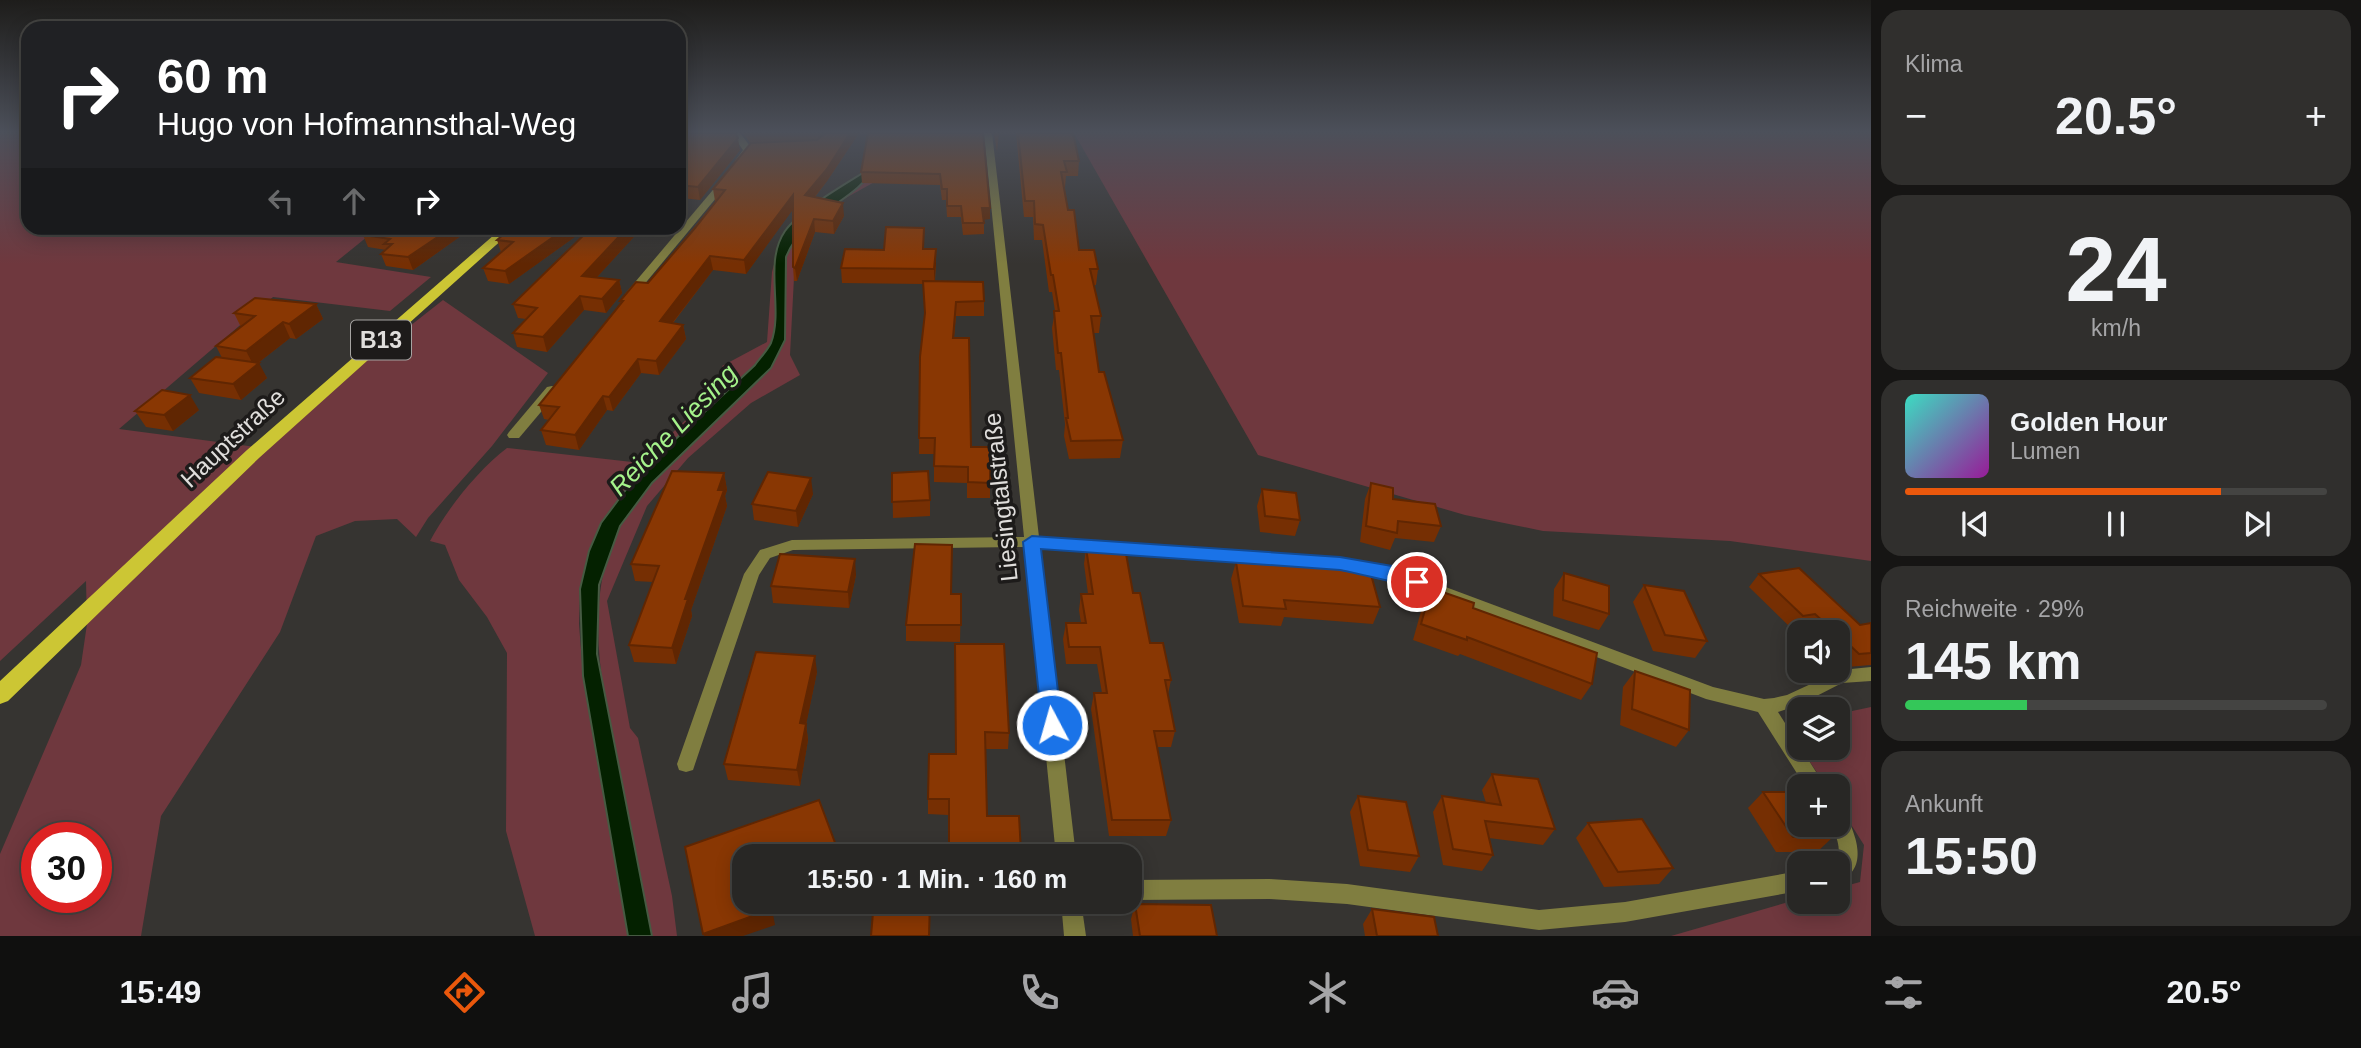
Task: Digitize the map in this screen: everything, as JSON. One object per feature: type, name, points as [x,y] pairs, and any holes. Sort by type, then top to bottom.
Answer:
[{"type":"main road","name":"Hauptstraße","points":[[0,695],[253,454],[501,235]]},
{"type":"street","points":[[686,226],[726,177]]},
{"type":"street","name":"Liesingtalstraße","points":[[993,177],[1065,844]]},
{"type":"street","points":[[621,306],[678,235]]},
{"type":"street","points":[[514,435],[559,381]]},
{"type":"street","points":[[686,764],[751,574],[765,554],[792,545],[1032,542],[1340,564],[1392,573],[1712,694],[1764,706],[1775,706],[1803,697],[1840,677],[1871,674]]},
{"type":"street","points":[[1764,706],[1808,774]]},
{"type":"street","points":[[1142,890],[1308,891],[1539,920],[1625,912],[1787,883]]},
{"type":"street","points":[[1072,914],[1075,936]]},
{"type":"shaded area","points":[[0,177],[21,177],[21,235],[369,235],[336,262],[431,277],[390,311],[273,297],[119,429],[256,447],[443,300],[548,373],[492,446],[428,518],[416,537],[397,519],[355,521],[316,536],[280,632],[161,816],[141,936],[0,936],[0,854],[81,665],[87,624],[86,581],[0,661]]},
{"type":"shaded area","points":[[857,177],[869,177],[817,217],[794,241],[786,257],[785,340],[771,368],[652,483],[620,526],[599,585],[597,654],[652,936],[628,936],[583,676],[580,589],[589,551],[601,523],[637,475],[755,365],[771,343],[776,315],[775,257],[779,244],[793,222]]},
{"type":"shaded area","points":[[884,177],[842,200],[814,222],[795,258],[790,355],[800,375],[751,403],[688,458],[647,506],[607,601],[630,728],[638,738],[672,896],[677,936],[652,936],[604,693],[598,612],[607,558],[580,589],[579,624],[583,676],[628,936],[535,936],[506,831],[507,653],[487,617],[459,580],[445,545],[430,541],[464,491],[485,467],[507,448],[641,463],[729,378],[722,366],[767,342],[772,272],[778,249],[775,323],[786,257],[798,233],[811,220],[868,180]]},
{"type":"shaded area","points":[[1099,177],[1871,177],[1871,561],[1730,541],[1543,531],[1465,515],[1258,455]]},
{"type":"shaded area","points":[[1871,707],[1871,936],[1671,936],[1787,902],[1787,914],[1850,914],[1850,885],[1860,882],[1864,845],[1850,823],[1850,774],[1818,774],[1809,760],[1850,760],[1850,711]]},
{"type":"building","points":[[686,177],[706,177],[698,187],[686,186]]},
{"type":"building","points":[[723,177],[821,177],[805,195],[843,203],[833,221],[814,219],[795,268],[793,195],[744,260],[710,256],[660,321],[683,325],[656,361],[638,359],[609,397],[603,396],[575,435],[541,430],[559,407],[539,405],[636,282],[648,283],[725,190],[713,189]]},
{"type":"building","points":[[940,177],[987,177],[990,208],[982,208],[984,223],[963,223],[961,206],[947,206],[947,189],[942,189]]},
{"type":"building","points":[[1022,177],[1062,177],[1068,210],[1074,210],[1079,250],[1094,250],[1098,269],[1090,269],[1101,316],[1091,316],[1099,372],[1104,372],[1123,440],[1071,441],[1066,418],[1061,353],[1058,353],[1054,311],[1059,311],[1053,275],[1043,225],[1035,224],[1034,201],[1025,201]]},
{"type":"building","points":[[886,227],[924,228],[923,249],[936,249],[934,269],[841,268],[845,249],[884,250]]},
{"type":"building","points":[[363,235],[441,235],[408,257],[381,254],[392,244],[384,244],[390,239]]},
{"type":"building","points":[[503,235],[556,235],[505,271],[483,268],[513,242],[497,240]]},
{"type":"building","points":[[584,235],[620,235],[582,276],[619,280],[602,299],[580,296],[543,337],[513,333],[537,308],[513,304]]},
{"type":"building","points":[[923,281],[983,282],[984,301],[956,302],[953,338],[969,338],[971,447],[1003,447],[1003,465],[990,465],[990,483],[968,482],[968,467],[934,466],[935,438],[919,438],[920,357],[925,313]]},
{"type":"building","points":[[255,298],[316,304],[289,324],[283,322],[246,351],[216,346],[255,316],[234,313]]},
{"type":"building","points":[[216,357],[259,363],[233,384],[190,378]]},
{"type":"building","points":[[162,390],[190,395],[164,415],[135,411]]},
{"type":"building","points":[[672,471],[724,473],[718,490],[724,490],[685,599],[688,599],[672,648],[629,645],[659,566],[631,564]]},
{"type":"building","points":[[928,471],[930,500],[892,502],[892,473]]},
{"type":"building","points":[[768,472],[811,478],[796,511],[752,504]]},
{"type":"building","points":[[1371,483],[1393,488],[1393,499],[1435,504],[1441,526],[1398,521],[1397,533],[1366,526]]},
{"type":"building","points":[[1262,489],[1296,493],[1300,520],[1265,516]]},
{"type":"building","points":[[915,544],[952,545],[951,594],[961,594],[961,625],[906,625]]},
{"type":"building","points":[[1086,548],[1125,548],[1133,593],[1140,593],[1150,643],[1163,643],[1171,680],[1165,680],[1175,731],[1154,731],[1171,820],[1112,820],[1094,693],[1107,693],[1100,647],[1069,647],[1066,623],[1086,623],[1081,594],[1093,594]]},
{"type":"building","points":[[780,554],[855,559],[848,592],[771,586]]},
{"type":"building","points":[[1236,562],[1370,571],[1380,607],[1284,600],[1286,609],[1243,606]]},
{"type":"building","points":[[1799,568],[1860,625],[1871,623],[1871,653],[1859,654],[1850,645],[1850,620],[1822,620],[1815,614],[1803,616],[1759,574]]},
{"type":"building","points":[[1564,573],[1609,586],[1609,614],[1563,600]]},
{"type":"building","points":[[1644,585],[1684,591],[1707,641],[1665,635]]},
{"type":"building","points":[[1431,588],[1474,603],[1473,608],[1597,653],[1592,684],[1467,637],[1467,640],[1421,624]]},
{"type":"building","points":[[955,644],[1004,644],[1009,733],[985,732],[987,816],[1019,816],[1021,844],[949,844],[949,799],[928,799],[929,754],[956,754]]},
{"type":"building","points":[[756,652],[815,656],[800,723],[806,724],[797,770],[724,764]]},
{"type":"building","points":[[1635,671],[1690,690],[1689,730],[1632,709]]},
{"type":"building","points":[[1492,774],[1538,779],[1555,829],[1485,821],[1493,855],[1453,849],[1442,796],[1501,805]]},
{"type":"building","points":[[1763,792],[1787,792],[1787,828]]},
{"type":"building","points":[[1358,796],[1406,802],[1419,856],[1368,850]]},
{"type":"building","points":[[819,800],[836,844],[732,844],[732,914],[758,914],[703,934],[685,847]]},
{"type":"building","points":[[1642,819],[1673,868],[1618,872],[1588,823]]},
{"type":"building","points":[[1142,904],[1211,905],[1217,936],[1140,936],[1137,914],[1142,914]]},
{"type":"building","points":[[1372,909],[1434,917],[1438,936],[1377,936]]},
{"type":"building","points":[[873,914],[930,914],[929,936],[871,936]]},
{"type":"route","points":[[1052,725],[1032,542],[1340,564],[1392,573],[1417,582]]},
{"type":"water label","name":"Reiche Liesing","points":[[673,430]]}]
